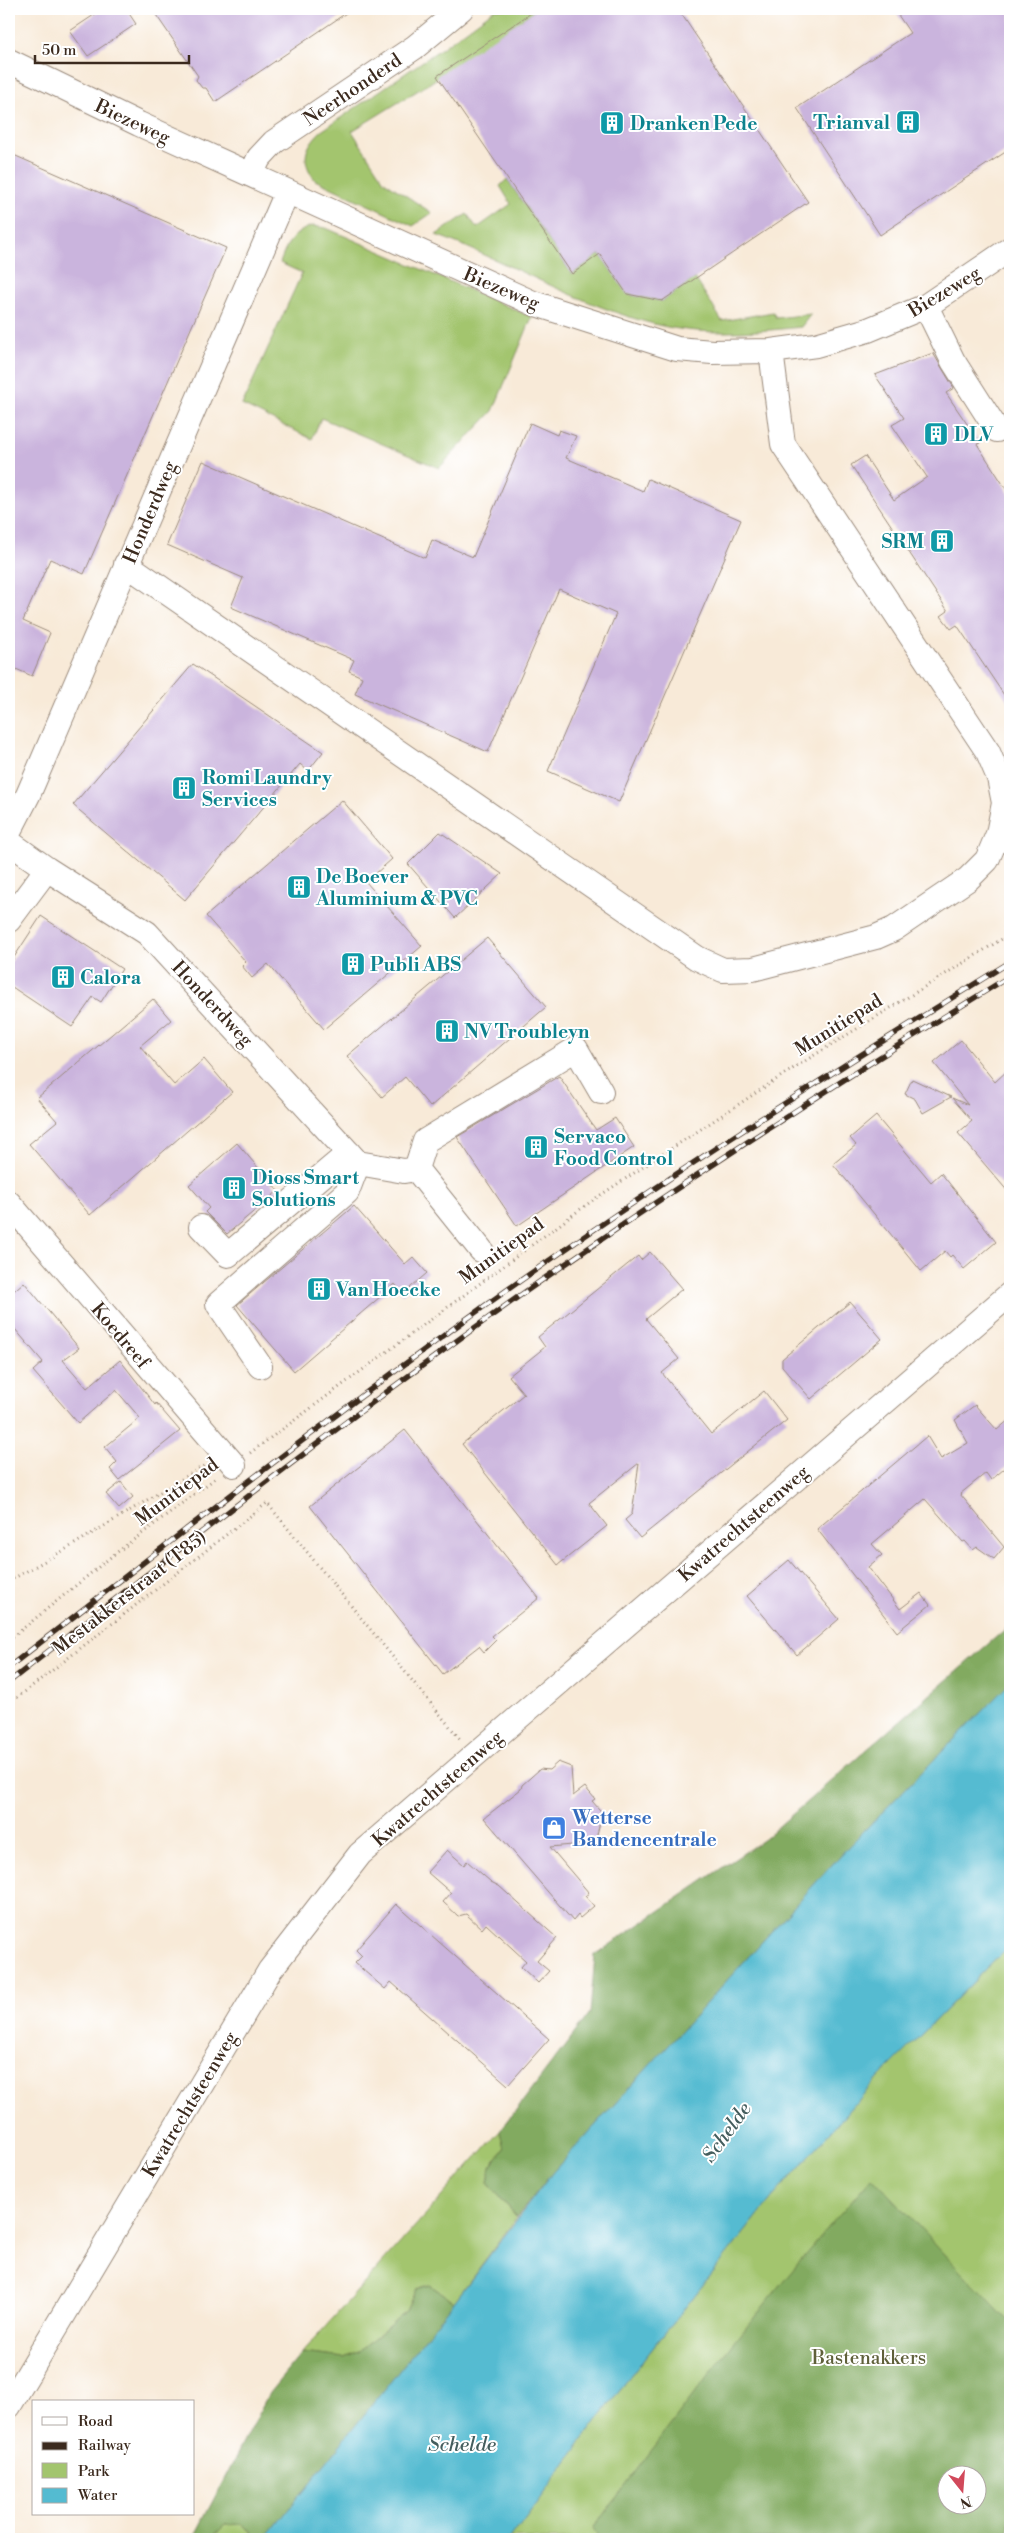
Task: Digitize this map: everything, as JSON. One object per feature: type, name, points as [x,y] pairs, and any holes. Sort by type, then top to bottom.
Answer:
[{"type":"street","name":"Neerhonderd","points":[[251,175],[259,158],[274,142],[415,47],[461,9]]},
{"type":"street","name":"Biezeweg","points":[[9,61],[139,124],[533,303],[677,348],[712,352],[771,351],[816,345],[868,330],[926,306],[1010,250]]},
{"type":"street","name":"Honderdweg","points":[[9,832],[28,795],[287,192]]},
{"type":"street","points":[[926,306],[953,362],[997,430]]},
{"type":"street","points":[[126,564],[698,958],[723,970],[753,969],[876,937],[894,929],[968,879],[987,860],[998,834],[1004,803],[999,778],[988,752],[784,444],[771,351]]},
{"type":"street","name":"Honderdweg","points":[[9,842],[47,869],[148,933],[353,1158]]},
{"type":"street","points":[[9,920],[47,869]]},
{"type":"street","points":[[416,1169],[425,1141],[576,1049],[601,1092]]},
{"type":"street","points":[[353,1158],[404,1171],[416,1169]]},
{"type":"street","points":[[201,1226],[228,1255],[353,1158]]},
{"type":"street","points":[[260,1366],[218,1304],[346,1192],[353,1158]]},
{"type":"street","points":[[416,1169],[481,1250]]},
{"type":"street","name":"Koedreef","points":[[9,1203],[228,1459]]},
{"type":"street","name":"Kwatrechtsteenweg","points":[[9,2406],[270,1970],[360,1854],[1010,1294]]},
{"type":"path","name":"Munitiepad","points":[[9,1640],[228,1459],[593,1200],[800,1064],[1010,934]]},
{"type":"path","points":[[9,1580],[228,1459]]},
{"type":"path","name":"Mestakkerstraat (T85)","points":[[9,1704],[267,1503],[474,1756]]},
{"type":"green space","points":[[495,9],[537,9],[430,83],[352,131],[384,181],[432,213],[413,226],[315,180],[308,167],[306,155],[310,144],[320,132]]},
{"type":"green space","points":[[507,179],[572,274],[600,254],[628,294],[662,301],[695,278],[722,321],[773,312],[776,318],[811,314],[801,327],[766,330],[711,332],[658,325],[630,317],[574,296],[436,235],[467,214],[477,228],[511,204],[500,186]]},
{"type":"green space","points":[[312,226],[326,228],[532,317],[493,411],[439,468],[321,418],[312,439],[242,405],[302,273],[280,263],[291,240],[300,232]]},
{"type":"green space","points":[[1010,1625],[1010,1683],[849,1846],[553,2172],[517,2217],[488,2183],[491,2167],[504,2149],[500,2131],[590,2013],[595,1955],[764,1839]]},
{"type":"green space","name":"Bastenakkers","points":[[1010,1945],[1010,2539],[510,2539],[618,2392],[771,2199],[877,2079]]},
{"type":"green space","points":[[500,2131],[504,2149],[491,2167],[488,2183],[517,2217],[454,2302],[430,2285],[416,2289],[406,2311],[359,2352],[344,2358],[302,2353]]},
{"type":"green space","name":"Bastenakkers","points":[[872,2177],[1010,2323],[1010,2539],[599,2539],[593,2529],[660,2439],[799,2262]]},
{"type":"green space","points":[[430,2285],[454,2302],[265,2539],[248,2539],[252,2532],[241,2524],[225,2525],[210,2539],[193,2539],[269,2393],[302,2353],[344,2358],[359,2352],[406,2311],[416,2289]]},
{"type":"green space","points":[[241,2524],[252,2533],[248,2539],[209,2539],[225,2525]]},
{"type":"water","name":"Schelde","points":[[1010,1683],[1010,1945],[877,2079],[771,2199],[618,2392],[510,2539],[265,2539],[454,2302],[553,2172],[849,1846]]},
{"type":"building","points":[[103,9],[126,9],[136,24],[88,56],[70,31]]},
{"type":"building","points":[[152,9],[352,9],[215,102],[206,88],[202,88],[196,80],[198,76]]},
{"type":"building","name":"Dranken Pede","points":[[537,9],[678,9],[808,202],[662,301],[627,294],[600,254],[572,274],[437,76]]},
{"type":"building","name":"Trianval","points":[[894,9],[1010,9],[1010,149],[880,235],[797,108],[910,33]]},
{"type":"building","points":[[9,153],[226,248],[84,574],[50,559],[23,621],[50,633],[32,676],[9,666]]},
{"type":"building","points":[[933,353],[954,388],[946,393],[980,443],[977,444],[1010,495],[1010,704],[957,625],[951,629],[941,616],[948,611],[851,465],[865,456],[894,500],[927,477],[892,425],[904,418],[875,375]]},
{"type":"building","points":[[530,423],[557,435],[559,430],[576,436],[566,458],[643,491],[648,479],[741,520],[619,802],[548,771],[616,614],[559,589],[488,752],[355,694],[362,677],[349,671],[354,660],[231,607],[243,578],[167,545],[203,461],[425,558],[432,540],[473,557]]},
{"type":"building","name":"Romi Laundry Services","points":[[193,664],[323,752],[308,771],[300,764],[185,900],[73,805]]},
{"type":"building","points":[[342,800],[392,859],[366,882],[422,946],[324,1029],[268,964],[252,978],[242,966],[246,962],[206,916]]},
{"type":"building","points":[[440,832],[502,874],[455,918],[408,864]]},
{"type":"building","name":"Calora","points":[[41,916],[122,969],[101,1002],[93,997],[72,1027],[9,985],[9,965]]},
{"type":"building","name":"NV Troubleyn","points":[[487,938],[546,1007],[430,1107],[405,1077],[382,1097],[347,1056]]},
{"type":"building","points":[[153,999],[171,1020],[140,1046],[174,1085],[204,1059],[232,1092],[90,1215],[29,1144],[57,1121],[37,1098]]},
{"type":"building","points":[[961,1040],[995,1082],[1010,1068],[1010,1194],[958,1133],[972,1121],[952,1098],[968,1105],[934,1063]]},
{"type":"building","name":"Servaco Food Control","points":[[559,1076],[596,1130],[615,1118],[634,1147],[517,1226],[457,1137]]},
{"type":"building","points":[[912,1079],[951,1097],[923,1113],[915,1099],[905,1094]]},
{"type":"building","points":[[876,1116],[931,1182],[941,1173],[996,1242],[964,1269],[952,1255],[950,1257],[945,1251],[921,1271],[833,1164],[856,1145],[850,1138]]},
{"type":"building","name":"Dioss Smart Solutions","points":[[237,1143],[278,1191],[227,1234],[205,1212],[209,1208],[189,1185]]},
{"type":"building","name":"Van Hoecke","points":[[354,1206],[405,1264],[413,1257],[427,1273],[403,1294],[395,1284],[294,1371],[237,1305]]},
{"type":"building","points":[[650,1252],[682,1289],[646,1319],[679,1359],[662,1373],[711,1434],[764,1391],[787,1420],[640,1538],[625,1520],[632,1514],[639,1463],[589,1503],[607,1526],[558,1565],[462,1444],[524,1394],[509,1376],[545,1347],[538,1337],[638,1256],[641,1260]]},
{"type":"building","points":[[24,1282],[79,1348],[63,1360],[87,1388],[120,1360],[155,1405],[156,1403],[180,1431],[119,1480],[110,1469],[117,1462],[105,1447],[140,1418],[116,1390],[78,1423],[33,1371],[43,1362],[9,1322],[9,1295]]},
{"type":"building","points":[[850,1302],[882,1339],[811,1399],[782,1366],[782,1359]]},
{"type":"building","points":[[975,1405],[997,1430],[1010,1419],[1010,1464],[991,1480],[986,1473],[960,1494],[1004,1547],[994,1559],[977,1547],[973,1550],[965,1541],[963,1542],[925,1499],[872,1544],[882,1555],[868,1567],[900,1609],[921,1593],[930,1605],[897,1632],[817,1529],[927,1436],[941,1459],[968,1443],[955,1420]]},
{"type":"building","points":[[405,1430],[539,1598],[492,1636],[496,1640],[484,1652],[479,1646],[443,1674],[310,1506]]},
{"type":"building","points":[[121,1482],[133,1497],[119,1509],[106,1494]]},
{"type":"building","points":[[789,1560],[839,1619],[797,1655],[747,1596]]},
{"type":"building","points":[[558,1762],[571,1767],[573,1796],[585,1787],[595,1799],[592,1801],[606,1817],[600,1822],[595,1843],[550,1847],[589,1893],[585,1896],[594,1906],[580,1918],[578,1915],[573,1921],[484,1818],[521,1789],[522,1785],[540,1769],[549,1770]]},
{"type":"building","points":[[447,1850],[464,1865],[467,1861],[491,1882],[499,1886],[557,1938],[537,1961],[549,1971],[538,1983],[521,1967],[526,1961],[486,1924],[482,1929],[466,1914],[458,1916],[443,1902],[451,1893],[427,1872]]},
{"type":"building","points":[[396,1904],[549,2039],[508,2085],[391,1982],[385,1989],[355,1963],[362,1956],[356,1950]]},
{"type":"railway","points":[[9,1667],[283,1455],[518,1282],[726,1141],[1010,962]]},
{"type":"railway","points":[[9,1682],[335,1430],[535,1285],[770,1127],[1010,976]]},
{"type":"place","name":"Trianval","points":[[908,122]]},
{"type":"place","name":"Dranken Pede","points":[[612,123]]},
{"type":"place","name":"DLV","points":[[936,434]]},
{"type":"place","name":"SRM","points":[[942,541]]},
{"type":"place","name":"Romi Laundry Services","points":[[184,788]]},
{"type":"place","name":"De Boever Aluminium & PVC","points":[[299,887]]},
{"type":"place","name":"Publi ABS","points":[[353,964]]},
{"type":"place","name":"Calora","points":[[63,977]]},
{"type":"place","name":"NV Troubleyn","points":[[447,1031]]},
{"type":"place","name":"Servaco Food Control","points":[[536,1147]]},
{"type":"place","name":"Dioss Smart Solutions","points":[[234,1188]]},
{"type":"place","name":"Van Hoecke","points":[[319,1289]]},
{"type":"place","name":"Wetterse Bandencentrale","points":[[554,1828]]}]
